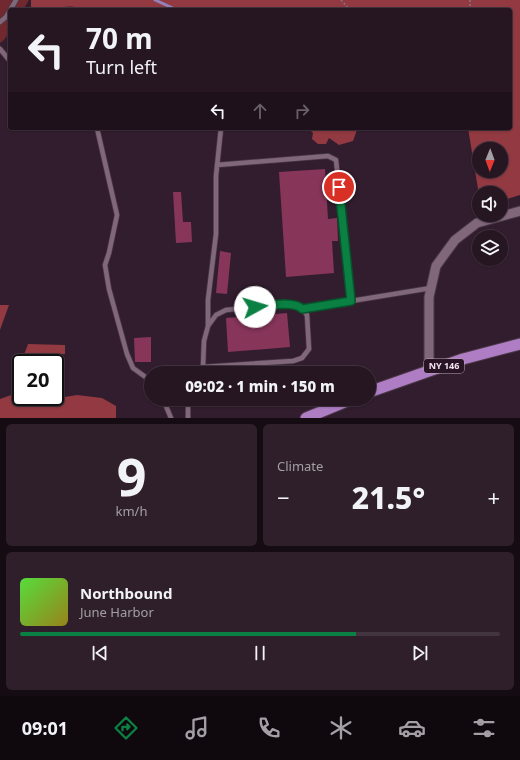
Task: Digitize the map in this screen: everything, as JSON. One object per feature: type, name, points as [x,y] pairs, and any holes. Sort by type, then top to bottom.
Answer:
[{"type":"main road","name":"NY 146","points":[[376,389],[463,359],[520,344]]},
{"type":"main road","points":[[306,418],[335,406]]},
{"type":"street","points":[[429,370],[429,297],[436,266],[455,240],[477,223],[520,211]]},
{"type":"lane","points":[[0,22],[8,14]]},
{"type":"lane","points":[[0,49],[8,59]]},
{"type":"lane","points":[[98,130],[117,215],[105,265],[109,289],[127,354],[133,368],[144,376]]},
{"type":"lane","points":[[203,366],[204,341],[208,326],[208,300],[216,234],[217,165],[221,130]]},
{"type":"lane","points":[[217,165],[328,156],[336,160],[351,301]]},
{"type":"lane","points":[[302,309],[431,288]]},
{"type":"lane","points":[[208,326],[216,315],[226,310],[285,304],[300,306],[307,315],[309,349],[302,358],[293,361],[218,366]]},
{"type":"lane","points":[[166,406],[172,418]]},
{"type":"lane","points":[[188,406],[188,418]]},
{"type":"path","points":[[341,0],[348,8]]},
{"type":"shaded area","points":[[0,0],[29,0],[24,8],[8,8],[8,33],[7,37],[0,43]]},
{"type":"shaded area","points":[[31,0],[520,0],[520,195],[508,199],[508,186],[478,186],[476,178],[508,178],[508,142],[472,142],[472,152],[468,130],[512,130],[512,8],[79,8],[71,6],[57,8],[31,8]]},
{"type":"shaded area","points":[[310,130],[357,130],[353,141],[339,145],[329,138],[326,144],[318,144],[312,139],[313,133]]},
{"type":"shaded area","points":[[0,305],[9,305],[0,330]]},
{"type":"shaded area","points":[[28,344],[65,345],[65,354],[24,354]]},
{"type":"shaded area","points":[[12,395],[12,406],[39,407],[64,406],[64,397],[77,395],[102,398],[116,406],[116,418],[0,418],[0,399]]},
{"type":"building","points":[[325,169],[328,219],[337,218],[338,241],[332,241],[334,273],[286,277],[279,172]]},
{"type":"building","points":[[173,192],[181,192],[183,222],[191,222],[192,242],[176,243]]},
{"type":"building","points":[[220,251],[231,253],[227,294],[216,293]]},
{"type":"building","points":[[287,313],[290,347],[228,352],[226,318]]},
{"type":"building","points":[[151,337],[151,362],[135,362],[134,338]]},
{"type":"waterway","points":[[155,0],[173,8]]},
{"type":"route","points":[[255,307],[285,304],[300,306],[302,309],[351,301],[339,187]]}]
